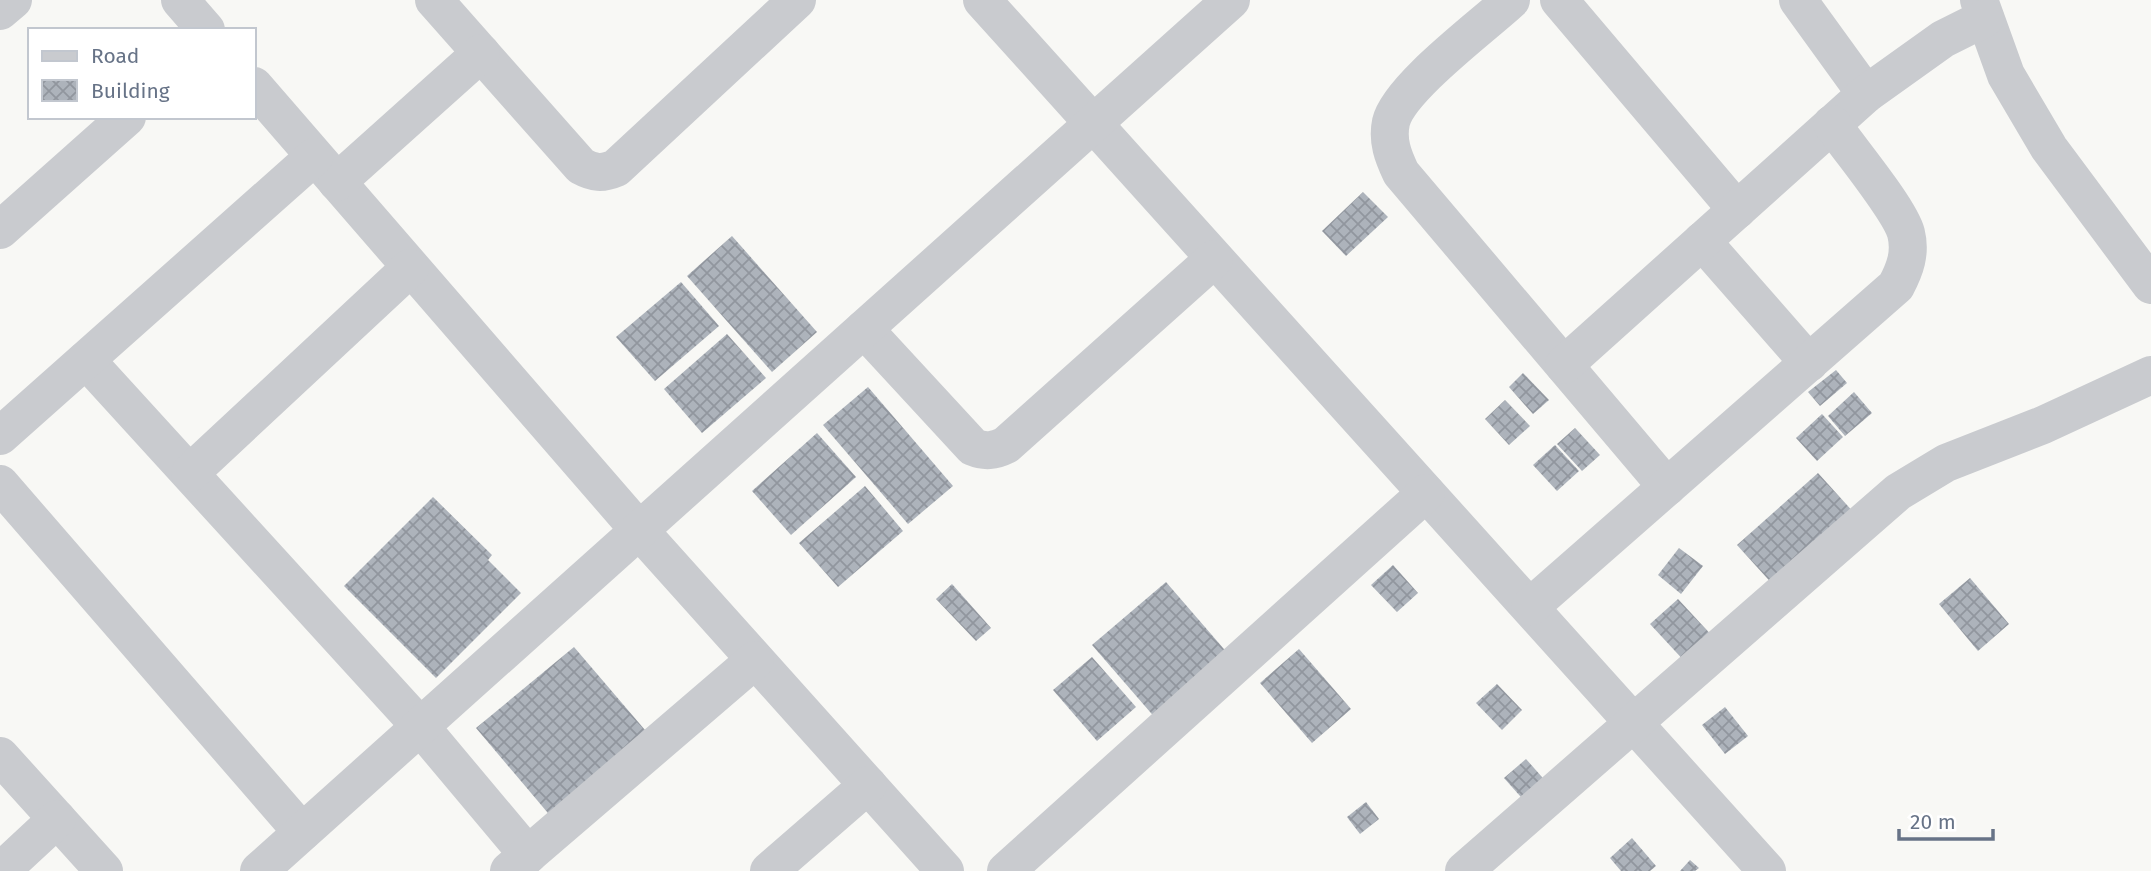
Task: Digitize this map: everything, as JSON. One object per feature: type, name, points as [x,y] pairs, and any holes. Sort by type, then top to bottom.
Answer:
[{"type":"street","points":[[0,11],[13,0]]},
{"type":"street","points":[[180,0],[204,28]]},
{"type":"street","points":[[434,0],[581,166],[592,172],[604,173],[615,167],[797,0]]},
{"type":"street","points":[[982,0],[1767,871]]},
{"type":"street","points":[[1511,0],[1399,103],[1392,120],[1389,139],[1401,173],[1667,487]]},
{"type":"street","points":[[1559,0],[1737,210]]},
{"type":"street","points":[[1798,0],[1866,94]]},
{"type":"street","points":[[259,871],[1092,125],[1221,3]]},
{"type":"street","points":[[1564,365],[1866,94],[1982,9],[2006,75],[2049,148],[2151,285]]},
{"type":"street","points":[[0,436],[86,360],[326,169],[481,53]]},
{"type":"street","points":[[256,88],[639,530],[945,871]]},
{"type":"street","points":[[0,230],[125,119]]},
{"type":"street","points":[[1530,607],[1896,286],[1907,261],[1906,235],[1902,223],[1832,124]]},
{"type":"street","points":[[1702,241],[1809,363]]},
{"type":"street","points":[[864,329],[973,447],[986,451],[996,450],[1006,445],[1214,259]]},
{"type":"street","points":[[190,474],[410,268]]},
{"type":"street","points":[[86,360],[419,725],[519,863],[755,660]]},
{"type":"street","points":[[1464,871],[1898,492],[1946,463],[2043,425],[2151,375]]},
{"type":"street","points":[[0,484],[302,832]]},
{"type":"street","points":[[1006,871],[1426,493]]},
{"type":"street","points":[[0,756],[104,871]]},
{"type":"street","points":[[769,871],[868,785]]},
{"type":"street","points":[[1,871],[57,819]]},
{"type":"building","points":[[1363,192],[1388,217],[1346,256],[1322,231]]},
{"type":"building","points":[[732,236],[817,332],[772,372],[687,276]]},
{"type":"building","points":[[681,282],[719,326],[655,381],[616,337]]},
{"type":"building","points":[[727,334],[766,378],[702,433],[664,389]]},
{"type":"building","points":[[1836,370],[1847,383],[1820,406],[1808,392]]},
{"type":"building","points":[[1523,373],[1549,400],[1533,414],[1509,387]]},
{"type":"building","points":[[868,387],[953,486],[908,524],[823,425]]},
{"type":"building","points":[[1854,392],[1872,413],[1845,436],[1828,416]]},
{"type":"building","points":[[1505,400],[1530,426],[1509,445],[1485,419]]},
{"type":"building","points":[[1822,414],[1843,437],[1817,461],[1796,438]]},
{"type":"building","points":[[1575,428],[1600,455],[1582,471],[1557,444]]},
{"type":"building","points":[[817,433],[856,477],[791,535],[752,491]]},
{"type":"building","points":[[1555,445],[1579,471],[1557,491],[1533,465]]},
{"type":"building","points":[[1818,473],[1856,515],[1776,588],[1737,545]]},
{"type":"building","points":[[865,486],[903,531],[838,587],[799,543]]},
{"type":"building","points":[[433,497],[492,555],[488,560],[521,593],[436,678],[344,586]]},
{"type":"building","points":[[1679,548],[1703,566],[1681,594],[1658,575]]},
{"type":"building","points":[[1393,565],[1418,593],[1397,612],[1371,585]]},
{"type":"building","points":[[1970,578],[2009,624],[1978,651],[1939,604]]},
{"type":"building","points":[[1166,582],[1230,656],[1157,720],[1092,645]]},
{"type":"building","points":[[952,584],[991,628],[976,641],[936,599]]},
{"type":"building","points":[[1678,599],[1716,640],[1688,665],[1650,624]]},
{"type":"building","points":[[574,647],[651,737],[553,819],[476,728]]},
{"type":"building","points":[[1299,649],[1351,709],[1312,743],[1260,683]]},
{"type":"building","points":[[1092,657],[1136,707],[1097,741],[1053,690]]},
{"type":"building","points":[[1497,684],[1522,710],[1502,730],[1476,703]]},
{"type":"building","points":[[1725,707],[1748,736],[1725,754],[1702,725]]},
{"type":"building","points":[[1526,759],[1550,786],[1528,805],[1504,778]]},
{"type":"building","points":[[1366,802],[1379,819],[1360,834],[1347,817]]},
{"type":"building","points":[[1632,838],[1656,866],[1650,871],[1621,871],[1610,858]]},
{"type":"building","points":[[1690,860],[1699,868],[1695,871],[1680,871]]}]
